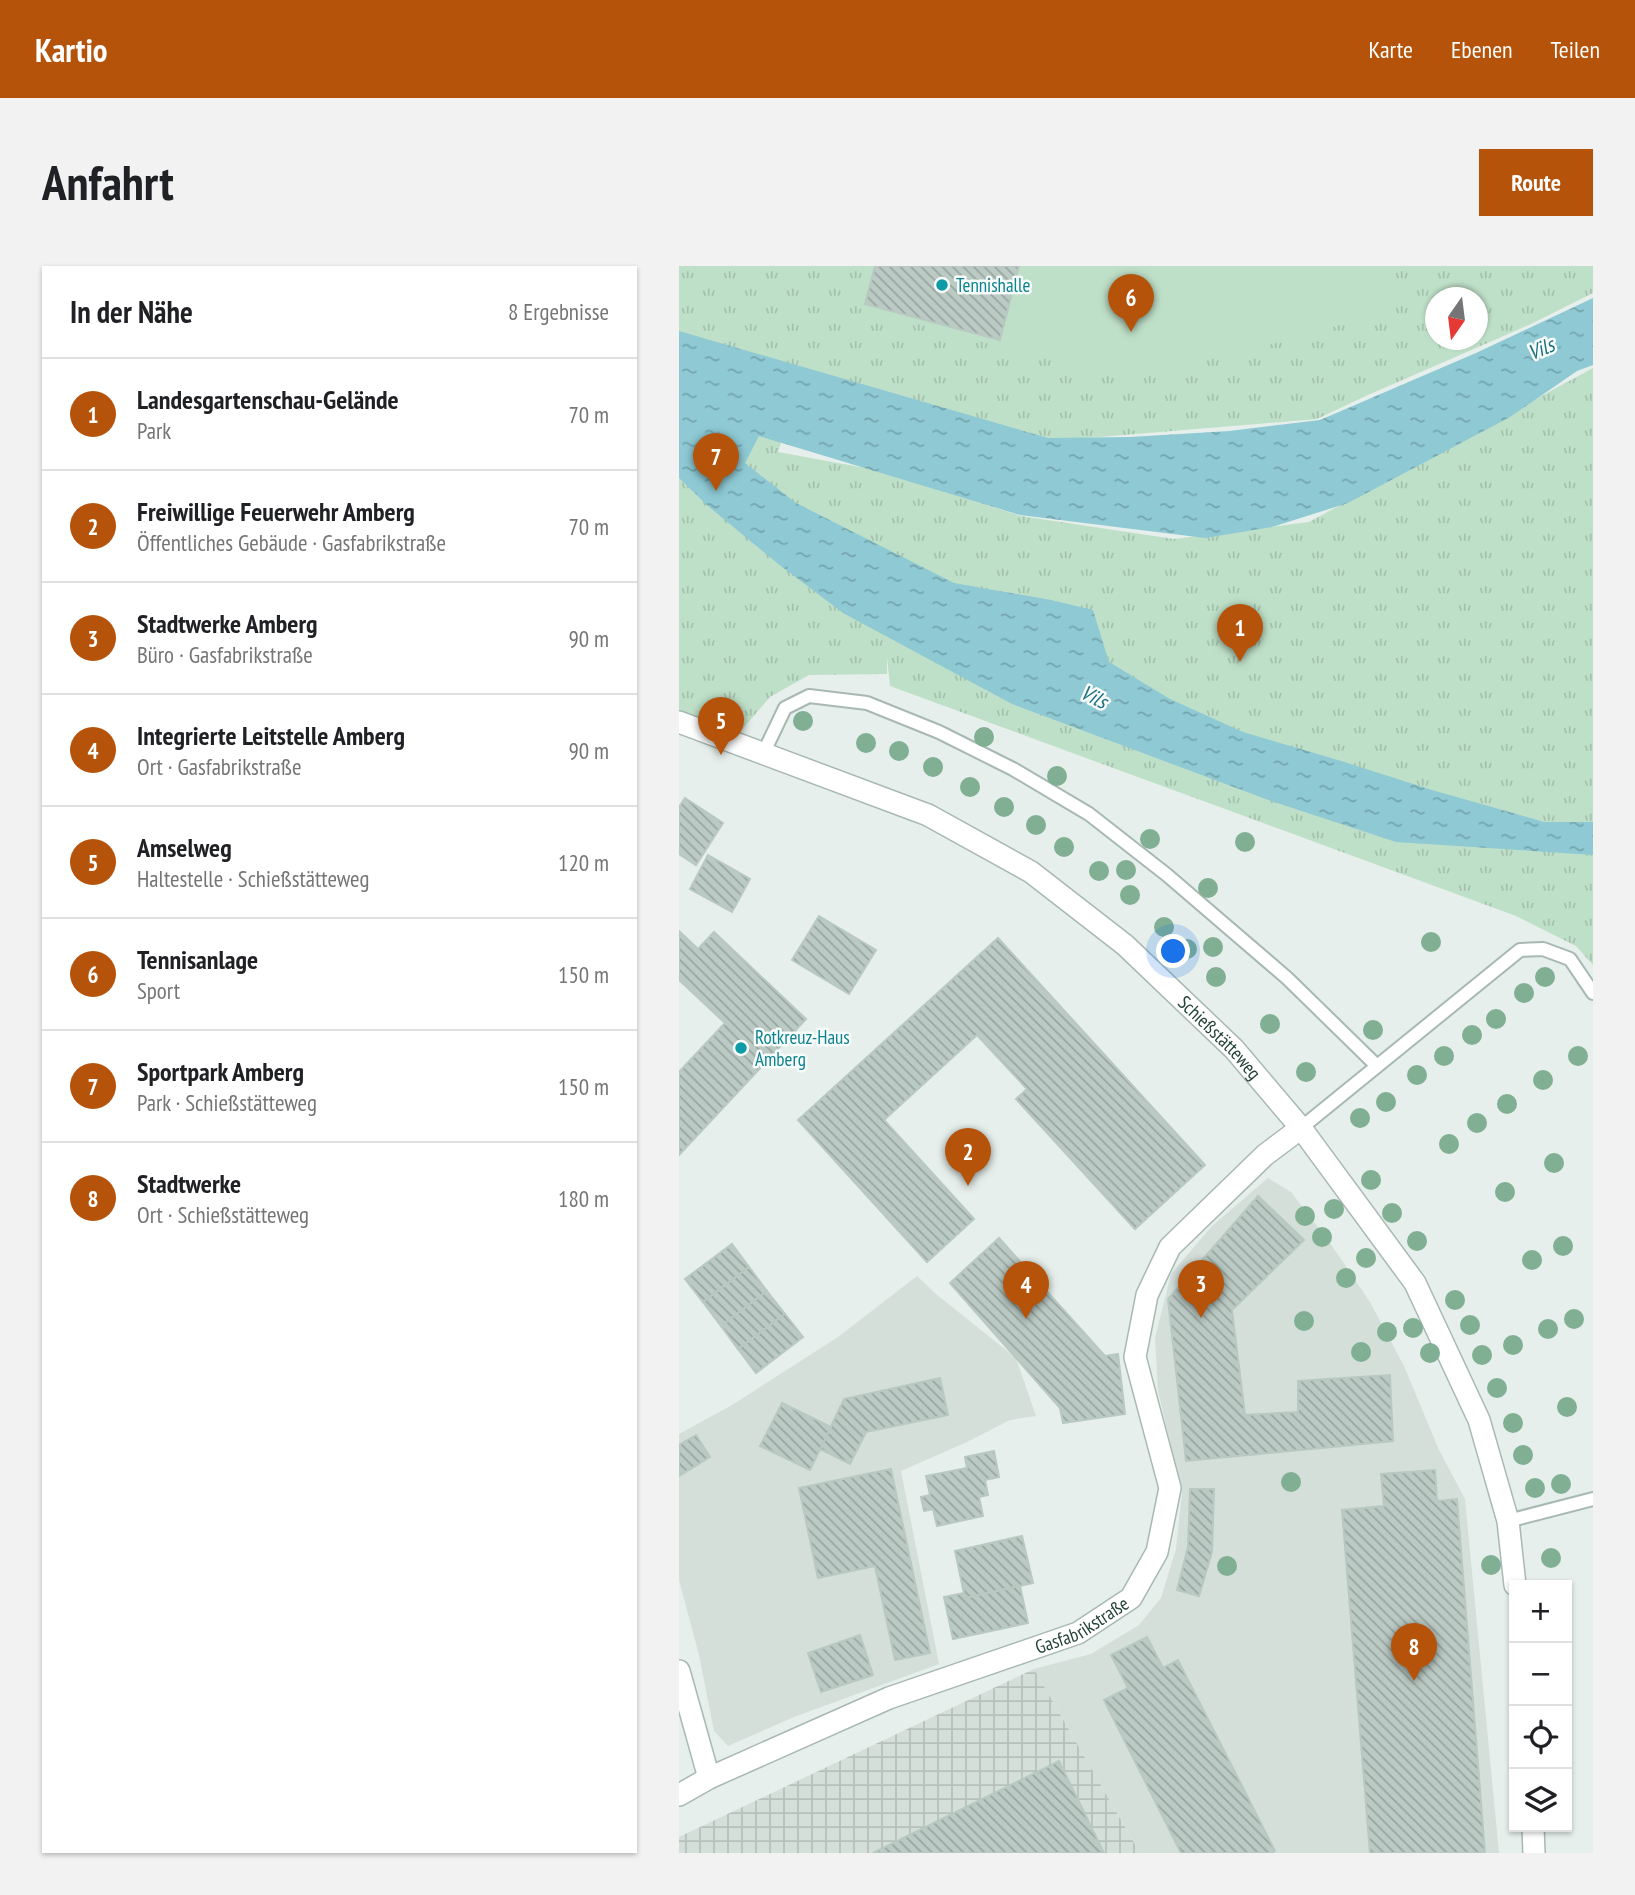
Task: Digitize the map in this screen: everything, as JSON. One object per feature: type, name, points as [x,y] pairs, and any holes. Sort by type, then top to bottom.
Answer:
[{"type":"street","name":"Schießstätteweg","points":[[679,722],[929,815],[1031,872],[1125,944],[1234,1049],[1301,1128],[1415,1283],[1479,1420],[1508,1521],[1514,1580]]},
{"type":"street","name":"Gasfabrikstraße","points":[[679,1795],[709,1778],[889,1698],[1078,1633],[1131,1598],[1157,1552],[1170,1488],[1135,1357],[1147,1294],[1170,1247],[1265,1155],[1301,1128]]},
{"type":"street","points":[[679,1671],[709,1778]]},
{"type":"street","points":[[1533,1832],[1535,1853]]},
{"type":"lane","points":[[763,754],[785,708],[809,696],[867,703],[939,732],[1013,769],[1089,814],[1167,874],[1287,978],[1377,1066]]},
{"type":"lane","points":[[1301,1128],[1520,950],[1543,949],[1570,959],[1593,993]]},
{"type":"lane","points":[[1508,1521],[1593,1499]]},
{"type":"shaded area","points":[[1268,1178],[1291,1192],[1370,1302],[1404,1366],[1439,1450],[1465,1499],[1499,1853],[1140,1853],[1034,1669],[1091,1654],[1139,1625],[1161,1598],[1176,1549],[1182,1492],[1158,1391],[1155,1338],[1171,1274],[1212,1226]]},
{"type":"shaded area","points":[[917,1276],[1016,1358],[1036,1416],[1010,1420],[901,1471],[939,1664],[794,1717],[728,1746],[714,1731],[699,1655],[679,1580],[679,1434],[732,1405],[838,1337]]},
{"type":"shaded area","points":[[1034,1669],[1140,1853],[679,1853],[679,1837]]},
{"type":"green space","points":[[679,266],[1593,266],[1593,293],[1488,343],[1488,287],[1425,287],[1425,350],[1471,350],[1317,419],[1051,441],[806,370],[778,452],[876,470],[1021,516],[1174,539],[1309,522],[1593,368],[1593,965],[1576,946],[1516,916],[890,686],[887,657],[887,674],[809,675],[770,697],[738,734],[679,711]]},
{"type":"green space","points":[[868,266],[1398,266],[1386,312],[1248,351],[1161,370],[1075,367],[858,308]]},
{"type":"water","name":"Vils","points":[[1593,298],[1593,365],[1577,371],[1510,417],[1348,503],[1272,527],[1205,538],[1020,515],[759,436],[745,463],[796,503],[954,583],[1093,610],[1109,662],[1170,699],[1243,732],[1432,790],[1544,822],[1593,822],[1593,855],[1396,842],[1271,801],[1012,704],[843,613],[777,563],[708,506],[679,478],[679,331],[1048,438],[1130,437],[1229,431],[1320,420],[1482,350],[1488,350],[1488,347]]},
{"type":"building","name":"Tennishalle","points":[[875,266],[1019,266],[1000,340],[865,304]]},
{"type":"building","points":[[685,798],[723,823],[696,865],[679,854],[679,807]]},
{"type":"building","points":[[708,855],[750,879],[732,912],[690,889]]},
{"type":"building","points":[[819,916],[876,950],[849,994],[792,960]]},
{"type":"building","name":"Rotkreuz-Haus Amberg","points":[[679,931],[698,949],[714,932],[806,1019],[679,1155],[679,1072],[725,1023],[679,980]]},
{"type":"building","points":[[998,938],[1205,1165],[1135,1229],[1016,1099],[1027,1089],[977,1035],[884,1120],[974,1219],[927,1262],[798,1120]]},
{"type":"building","points":[[1258,1196],[1304,1240],[1232,1310],[1245,1415],[1298,1412],[1298,1381],[1390,1375],[1393,1441],[1186,1461],[1168,1299]]},
{"type":"building","points":[[999,1238],[1105,1356],[1118,1354],[1125,1414],[1063,1423],[1060,1408],[950,1283]]},
{"type":"building","points":[[732,1244],[749,1267],[703,1302],[685,1279]]},
{"type":"building","points":[[749,1267],[767,1291],[721,1326],[703,1302]]},
{"type":"building","points":[[767,1291],[785,1314],[738,1349],[721,1326]]},
{"type":"building","points":[[785,1314],[803,1337],[756,1373],[738,1349]]},
{"type":"building","points":[[940,1378],[948,1415],[866,1432],[850,1464],[820,1449],[844,1399]]},
{"type":"building","points":[[782,1403],[831,1427],[810,1470],[760,1446]]},
{"type":"building","points":[[696,1435],[710,1457],[679,1476],[679,1445]]},
{"type":"building","points":[[994,1451],[999,1477],[985,1480],[988,1495],[979,1497],[983,1516],[937,1526],[933,1509],[924,1511],[921,1497],[930,1495],[926,1476],[967,1468],[965,1457]]},
{"type":"building","points":[[891,1469],[930,1653],[895,1660],[875,1566],[818,1578],[799,1488]]},
{"type":"building","points":[[1435,1470],[1437,1501],[1457,1499],[1485,1853],[1370,1853],[1342,1510],[1384,1506],[1381,1474]]},
{"type":"building","points":[[1190,1489],[1214,1489],[1212,1552],[1199,1596],[1177,1590],[1188,1547]]},
{"type":"building","points":[[1022,1536],[1033,1583],[965,1598],[955,1551]]},
{"type":"building","points":[[1020,1586],[1028,1623],[953,1639],[944,1597],[964,1593],[965,1598]]},
{"type":"building","points":[[860,1635],[873,1675],[821,1692],[808,1653]]},
{"type":"building","points":[[1147,1637],[1163,1668],[1178,1660],[1275,1851],[1272,1853],[1181,1853],[1104,1700],[1128,1688],[1111,1655]]},
{"type":"building","points":[[1059,1761],[1104,1853],[873,1853]]},
{"type":"place","name":"Tennishalle","points":[[942,285]]},
{"type":"place","name":"Tennisanlage","points":[[1131,332]]},
{"type":"place","name":"Sportpark Amberg","points":[[716,491]]},
{"type":"place","name":"Landesgartenschau-Gelände","points":[[1240,662]]},
{"type":"place","name":"Amselweg","points":[[721,755]]},
{"type":"place","name":"Rotkreuz-Haus Amberg","points":[[741,1048]]},
{"type":"place","name":"Freiwillige Feuerwehr Amberg","points":[[968,1186]]},
{"type":"place","name":"Stadtwerke Amberg","points":[[1201,1318]]},
{"type":"place","name":"Integrierte Leitstelle Amberg","points":[[1026,1319]]},
{"type":"place","name":"Stadtwerke","points":[[1414,1681]]}]
